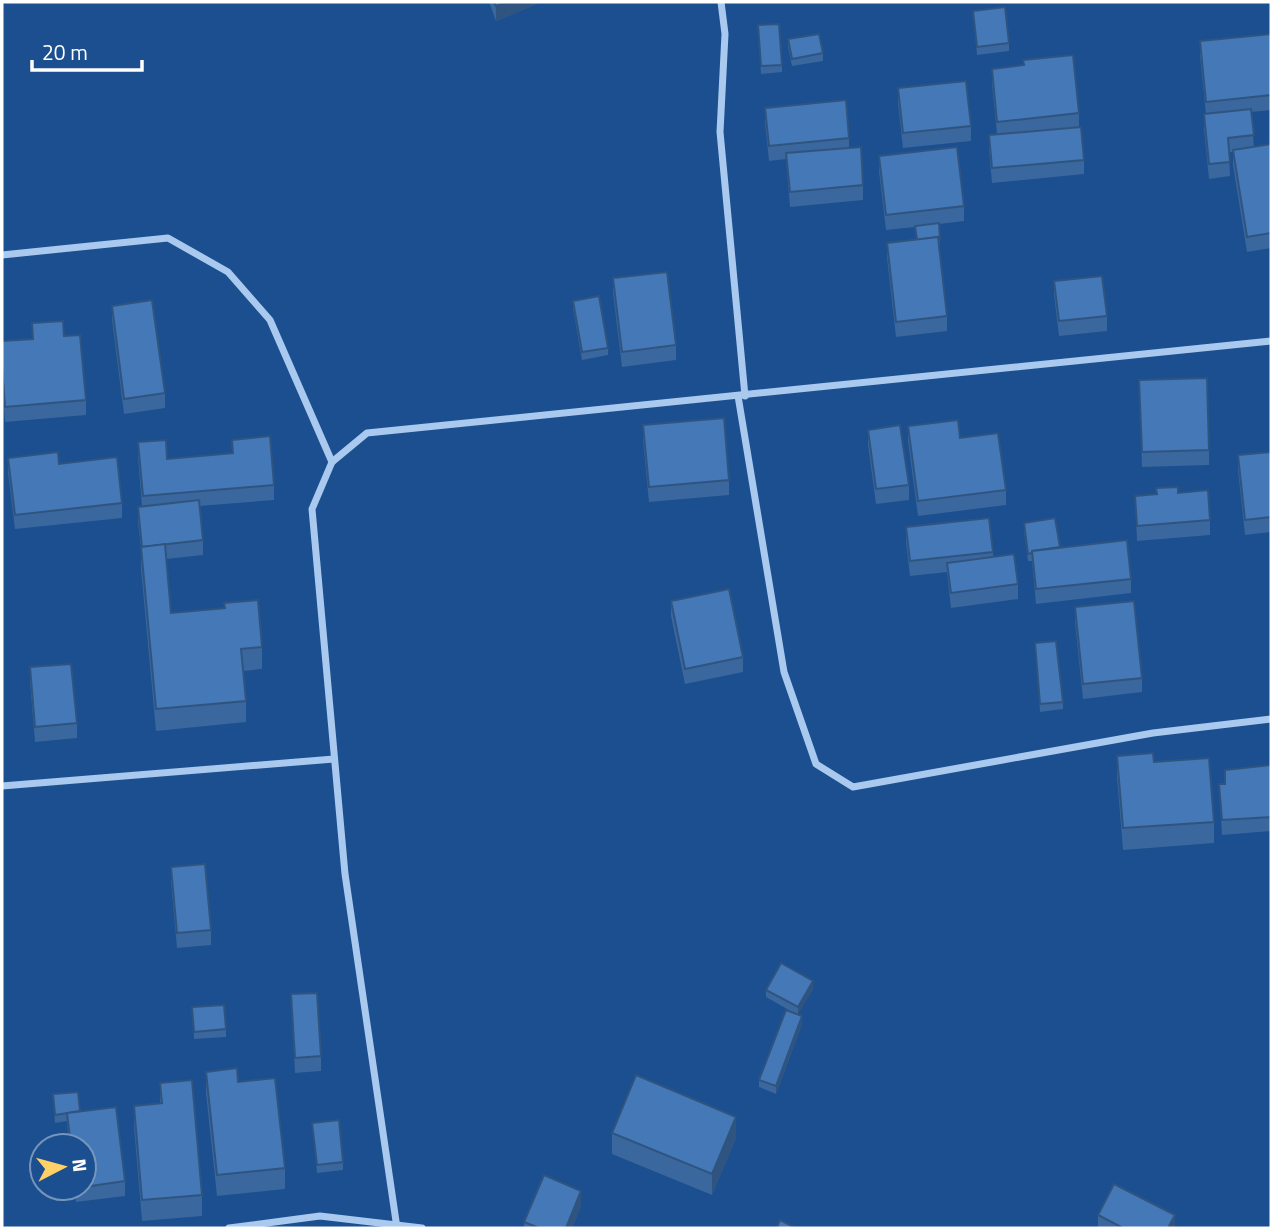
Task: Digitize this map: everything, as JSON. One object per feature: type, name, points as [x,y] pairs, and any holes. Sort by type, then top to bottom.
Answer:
[{"type":"street","points":[[721,2],[725,34],[720,132],[742,396],[784,672],[816,764],[853,787],[1153,733],[1271,719]]},
{"type":"street","points":[[2,256],[168,238],[228,272],[270,320],[332,462]]},
{"type":"street","points":[[397,1226],[345,874],[312,509],[332,462],[366,433],[1271,341]]},
{"type":"street","points":[[2,786],[334,759]]},
{"type":"street","points":[[229,1228],[320,1216],[422,1228]]},
{"type":"building","points":[[1005,7],[1009,43],[977,47],[973,11]]},
{"type":"building","points":[[779,24],[782,65],[761,66],[758,25]]},
{"type":"building","points":[[819,34],[823,53],[792,59],[788,39]]},
{"type":"building","points":[[1271,34],[1271,95],[1206,102],[1200,41]]},
{"type":"building","points":[[1073,55],[1079,113],[997,122],[992,69],[1024,65],[1023,60]]},
{"type":"building","points":[[966,81],[971,126],[903,133],[898,88]]},
{"type":"building","points":[[846,100],[849,138],[769,146],[765,108]]},
{"type":"building","points":[[1251,109],[1254,135],[1228,138],[1230,162],[1209,164],[1204,114]]},
{"type":"building","points":[[1081,127],[1084,160],[992,168],[989,135]]},
{"type":"building","points":[[1271,144],[1271,233],[1247,237],[1233,150]]},
{"type":"building","points":[[861,147],[863,185],[790,192],[786,153]]},
{"type":"building","points":[[957,147],[964,206],[886,215],[879,156]]},
{"type":"building","points":[[939,223],[940,239],[917,240],[915,226]]},
{"type":"building","points":[[938,237],[947,316],[896,322],[887,243]]},
{"type":"building","points":[[667,272],[676,345],[622,352],[613,278]]},
{"type":"building","points":[[1102,276],[1107,316],[1059,321],[1054,281]]},
{"type":"building","points":[[599,296],[608,348],[582,352],[573,301]]},
{"type":"building","points":[[152,300],[165,393],[124,399],[112,306]]},
{"type":"building","points":[[63,321],[64,336],[80,335],[86,400],[5,407],[2,341],[33,339],[32,323]]},
{"type":"building","points":[[1207,378],[1209,450],[1142,452],[1139,380]]},
{"type":"building","points":[[724,418],[729,480],[649,487],[643,425]]},
{"type":"building","points":[[958,420],[960,438],[998,433],[1006,490],[918,501],[908,426]]},
{"type":"building","points":[[900,425],[909,485],[876,489],[868,430]]},
{"type":"building","points":[[270,436],[274,485],[143,496],[138,442],[166,440],[167,459],[233,453],[232,440]]},
{"type":"building","points":[[58,452],[59,464],[117,457],[122,503],[15,515],[8,458]]},
{"type":"building","points":[[1271,452],[1271,517],[1245,520],[1238,455]]},
{"type":"building","points":[[1178,487],[1178,493],[1208,490],[1210,520],[1137,526],[1135,496],[1157,494],[1156,488]]},
{"type":"building","points":[[199,500],[203,540],[142,547],[138,507]]},
{"type":"building","points":[[989,518],[993,552],[910,561],[906,527]]},
{"type":"building","points":[[1055,518],[1060,547],[1028,554],[1024,523]]},
{"type":"building","points":[[1127,540],[1131,579],[1036,589],[1032,551]]},
{"type":"building","points":[[165,544],[171,613],[225,608],[224,603],[258,600],[262,647],[241,649],[246,701],[156,709],[141,547]]},
{"type":"building","points":[[1014,554],[1018,584],[951,593],[947,563]]},
{"type":"building","points":[[729,589],[743,657],[685,669],[671,601]]},
{"type":"building","points":[[1134,601],[1142,678],[1083,684],[1075,607]]},
{"type":"building","points":[[1056,641],[1063,702],[1040,704],[1035,643]]},
{"type":"building","points":[[71,664],[77,723],[35,727],[30,667]]},
{"type":"building","points":[[1153,753],[1154,762],[1209,758],[1214,822],[1123,828],[1117,756]]},
{"type":"building","points":[[1271,765],[1271,817],[1222,820],[1219,784],[1225,784],[1225,770]]},
{"type":"building","points":[[205,864],[211,930],[177,933],[171,867]]},
{"type":"building","points":[[781,963],[813,981],[798,1007],[766,990]]},
{"type":"building","points":[[317,993],[321,1056],[295,1058],[291,994]]},
{"type":"building","points":[[224,1005],[226,1029],[194,1032],[192,1007]]},
{"type":"building","points":[[786,1010],[802,1016],[776,1086],[759,1080]]},
{"type":"building","points":[[237,1068],[238,1082],[275,1078],[285,1168],[217,1175],[206,1072]]},
{"type":"building","points":[[636,1075],[736,1117],[712,1174],[612,1133]]},
{"type":"building","points":[[192,1080],[202,1195],[142,1200],[134,1106],[162,1103],[160,1083]]},
{"type":"building","points":[[78,1092],[80,1111],[55,1115],[53,1094]]},
{"type":"building","points":[[116,1107],[125,1181],[98,1185],[98,1132],[69,1132],[67,1113]]},
{"type":"building","points":[[339,1120],[343,1162],[317,1165],[312,1123]]},
{"type":"building","points":[[544,1175],[581,1191],[566,1228],[539,1228],[524,1222]]},
{"type":"building","points":[[1114,1184],[1175,1215],[1168,1228],[1123,1228],[1098,1215]]},
{"type":"building","points":[[780,1220],[796,1228],[777,1228]]}]
